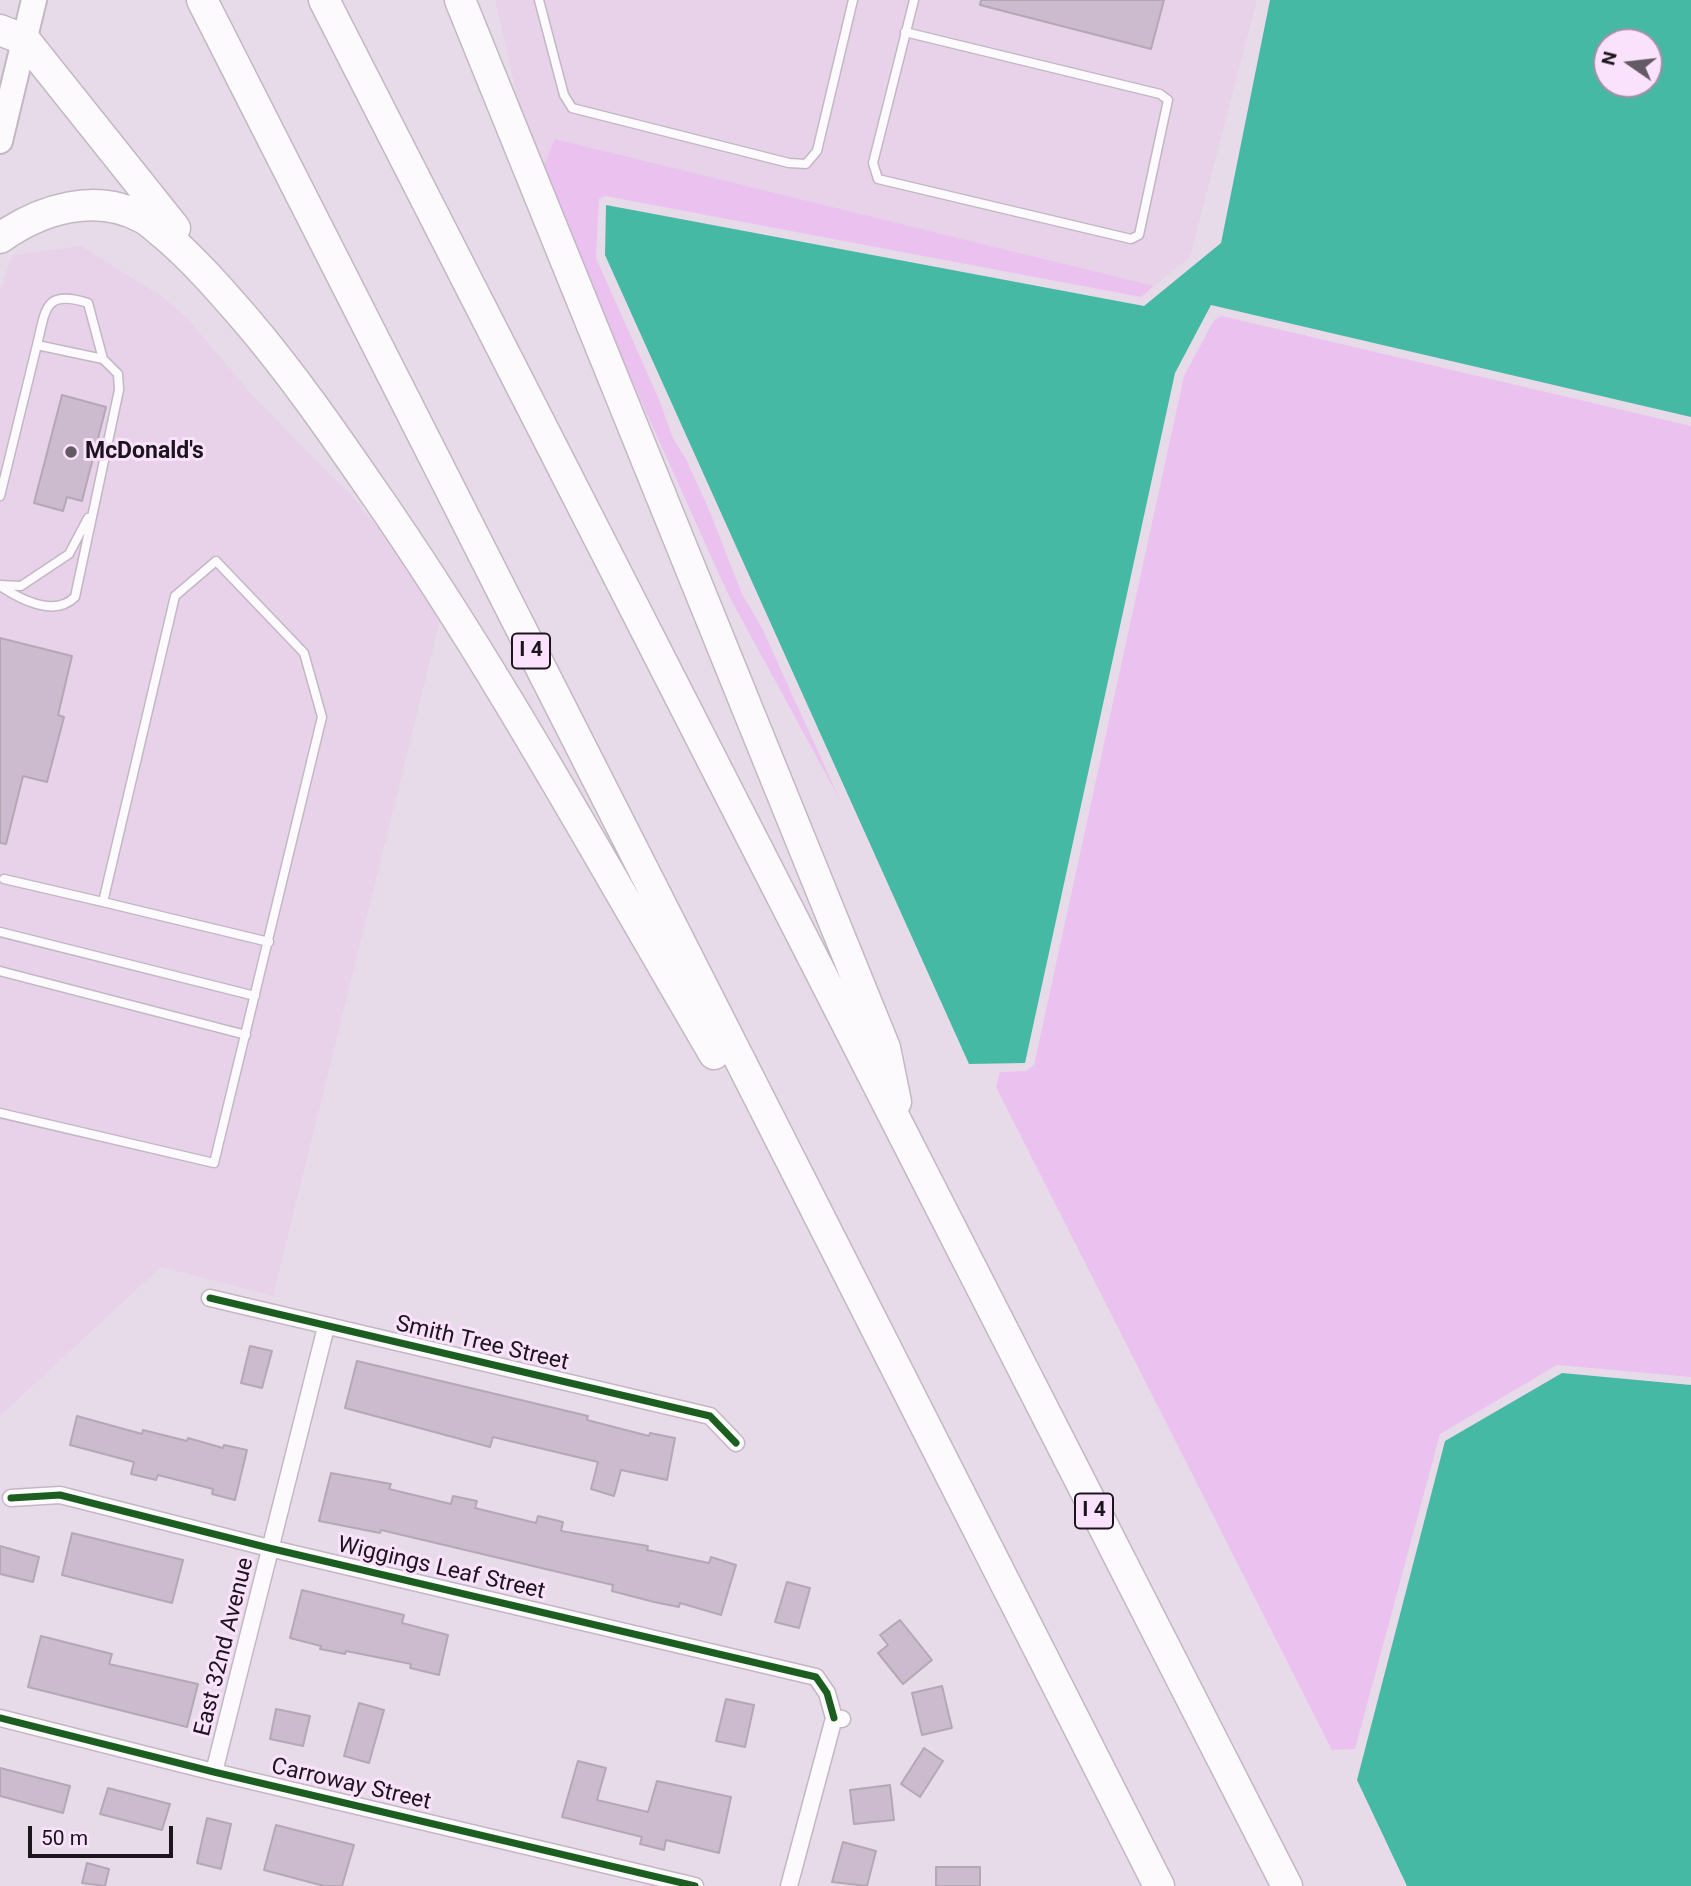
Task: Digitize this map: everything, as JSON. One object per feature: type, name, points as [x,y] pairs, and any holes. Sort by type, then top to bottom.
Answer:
[{"type":"highway","name":"I 4","points":[[202,0],[1158,1886]]},
{"type":"highway","name":"I 4","points":[[324,0],[902,1137],[1287,1886]]},
{"type":"highway","points":[[460,0],[885,1048],[902,1137]]},
{"type":"highway","points":[[12,35],[278,357],[437,584],[539,751],[860,1302]]},
{"type":"highway","points":[[0,238],[30,218],[68,207],[98,204],[143,218],[194,261],[278,357]]},
{"type":"main road","points":[[0,141],[12,35],[34,0]]},
{"type":"street","name":"Smith Tree Street","points":[[210,1298],[710,1416],[736,1443]]},
{"type":"street","name":"East 32nd Avenue","points":[[214,1772],[326,1327]]},
{"type":"street","name":"Wiggings Leaf Street","points":[[11,1498],[60,1494],[269,1548],[816,1677],[827,1693],[838,1719],[789,1886]]},
{"type":"street","name":"Carroway Street","points":[[0,1718],[214,1772],[695,1886]]},
{"type":"lane","points":[[539,0],[564,95],[572,108],[789,163],[806,164],[817,151],[853,0]]},
{"type":"lane","points":[[905,32],[1160,94],[1168,100],[1139,235],[1131,239],[878,179],[873,163],[905,32],[914,0]]},
{"type":"lane","points":[[0,496],[45,312],[53,301],[66,296],[88,303],[103,359],[118,374],[119,390],[75,597],[69,603],[43,606],[18,597],[0,586]]},
{"type":"lane","points":[[37,345],[103,359]]},
{"type":"lane","points":[[0,586],[21,586],[69,554],[93,509]]},
{"type":"lane","points":[[0,1113],[214,1163],[322,718],[304,653],[216,561],[175,596],[103,902]]},
{"type":"lane","points":[[4,879],[268,942]]},
{"type":"lane","points":[[0,932],[256,996]]},
{"type":"lane","points":[[0,971],[246,1035]]},
{"type":"shaded area","points":[[495,0],[1257,0],[1190,257],[1154,286],[556,140],[542,170],[524,126]]},
{"type":"shaded area","points":[[1270,0],[1691,0],[1691,417],[1211,305],[1175,373],[1025,1063],[969,1064],[605,255],[606,205],[1144,306],[1221,243]]},
{"type":"shaded area","points":[[555,139],[1154,286],[1141,297],[605,196],[599,199],[596,258],[658,397],[673,438],[686,459],[710,512],[742,594],[762,628],[840,800],[728,594],[592,292],[542,170]]},
{"type":"shaded area","points":[[81,246],[160,295],[187,318],[254,397],[352,496],[428,591],[441,617],[273,1296],[161,1267],[0,1416],[0,291],[12,255]]},
{"type":"shaded area","points":[[1222,316],[1691,426],[1691,1377],[1557,1365],[1440,1434],[1355,1749],[1332,1750],[996,1087],[1000,1072],[1026,1071],[1034,1065],[1184,376],[1214,320]]},
{"type":"shaded area","points":[[1562,1373],[1691,1385],[1691,1886],[1407,1886],[1357,1780],[1445,1441]]},
{"type":"building","points":[[981,0],[1164,0],[1151,49],[980,5]]},
{"type":"building","name":"McDonald's","points":[[62,395],[106,407],[82,501],[67,497],[63,511],[34,503]]},
{"type":"building","points":[[0,638],[72,656],[58,715],[64,717],[47,782],[23,776],[6,844],[0,843]]},
{"type":"building","points":[[250,1346],[272,1351],[262,1388],[241,1383]]},
{"type":"building","points":[[357,1361],[588,1416],[587,1420],[649,1436],[650,1433],[675,1438],[667,1480],[621,1470],[614,1496],[591,1489],[598,1462],[493,1437],[490,1447],[345,1408]]},
{"type":"building","points":[[77,1416],[142,1434],[143,1430],[223,1448],[224,1445],[247,1450],[235,1500],[212,1494],[213,1489],[158,1475],[156,1480],[131,1474],[134,1462],[70,1445]]},
{"type":"building","points":[[331,1473],[391,1484],[389,1489],[451,1504],[453,1496],[477,1501],[475,1508],[536,1523],[538,1516],[563,1522],[561,1531],[648,1546],[647,1550],[709,1563],[711,1557],[736,1565],[721,1615],[680,1603],[679,1607],[654,1602],[612,1591],[613,1585],[381,1530],[380,1533],[319,1521]]},
{"type":"building","points":[[72,1533],[183,1560],[172,1603],[62,1575]]},
{"type":"building","points":[[0,1546],[39,1557],[33,1582],[0,1574]]},
{"type":"building","points":[[787,1582],[810,1588],[799,1628],[775,1622]]},
{"type":"building","points":[[302,1590],[404,1615],[402,1623],[448,1635],[439,1675],[410,1668],[411,1664],[346,1651],[345,1654],[320,1649],[321,1646],[290,1638]]},
{"type":"building","points":[[900,1620],[932,1660],[903,1684],[878,1653],[888,1645],[880,1635]]},
{"type":"building","points":[[41,1636],[112,1654],[109,1664],[198,1684],[187,1727],[28,1687]]},
{"type":"building","points":[[942,1686],[952,1728],[922,1735],[912,1693]]},
{"type":"building","points":[[726,1699],[754,1705],[745,1747],[716,1741]]},
{"type":"building","points":[[359,1703],[384,1710],[369,1763],[344,1756]]},
{"type":"building","points":[[276,1709],[310,1716],[303,1746],[270,1739]]},
{"type":"building","points":[[924,1748],[943,1761],[920,1797],[901,1784]]},
{"type":"building","points":[[578,1761],[606,1768],[597,1800],[648,1812],[657,1781],[731,1797],[719,1853],[666,1840],[664,1850],[640,1844],[642,1837],[562,1817]]},
{"type":"building","points":[[0,1768],[70,1786],[63,1813],[0,1796]]},
{"type":"building","points":[[890,1785],[894,1820],[854,1824],[850,1790]]},
{"type":"building","points":[[108,1788],[170,1804],[162,1830],[100,1814]]},
{"type":"building","points":[[207,1818],[231,1824],[221,1869],[197,1863]]},
{"type":"building","points":[[276,1825],[354,1845],[342,1886],[324,1886],[264,1870]]},
{"type":"building","points":[[843,1842],[876,1851],[867,1886],[832,1882]]},
{"type":"building","points":[[87,1863],[109,1869],[105,1886],[82,1883]]},
{"type":"building","points":[[936,1867],[980,1867],[980,1886],[936,1886]]},
{"type":"cycle path","points":[[210,1298],[710,1416],[736,1443]]},
{"type":"cycle path","points":[[11,1498],[60,1495],[269,1548],[816,1677],[827,1693],[834,1718]]},
{"type":"cycle path","points":[[0,1718],[214,1772],[695,1886]]},
{"type":"place","name":"McDonald's","points":[[71,452]]}]
